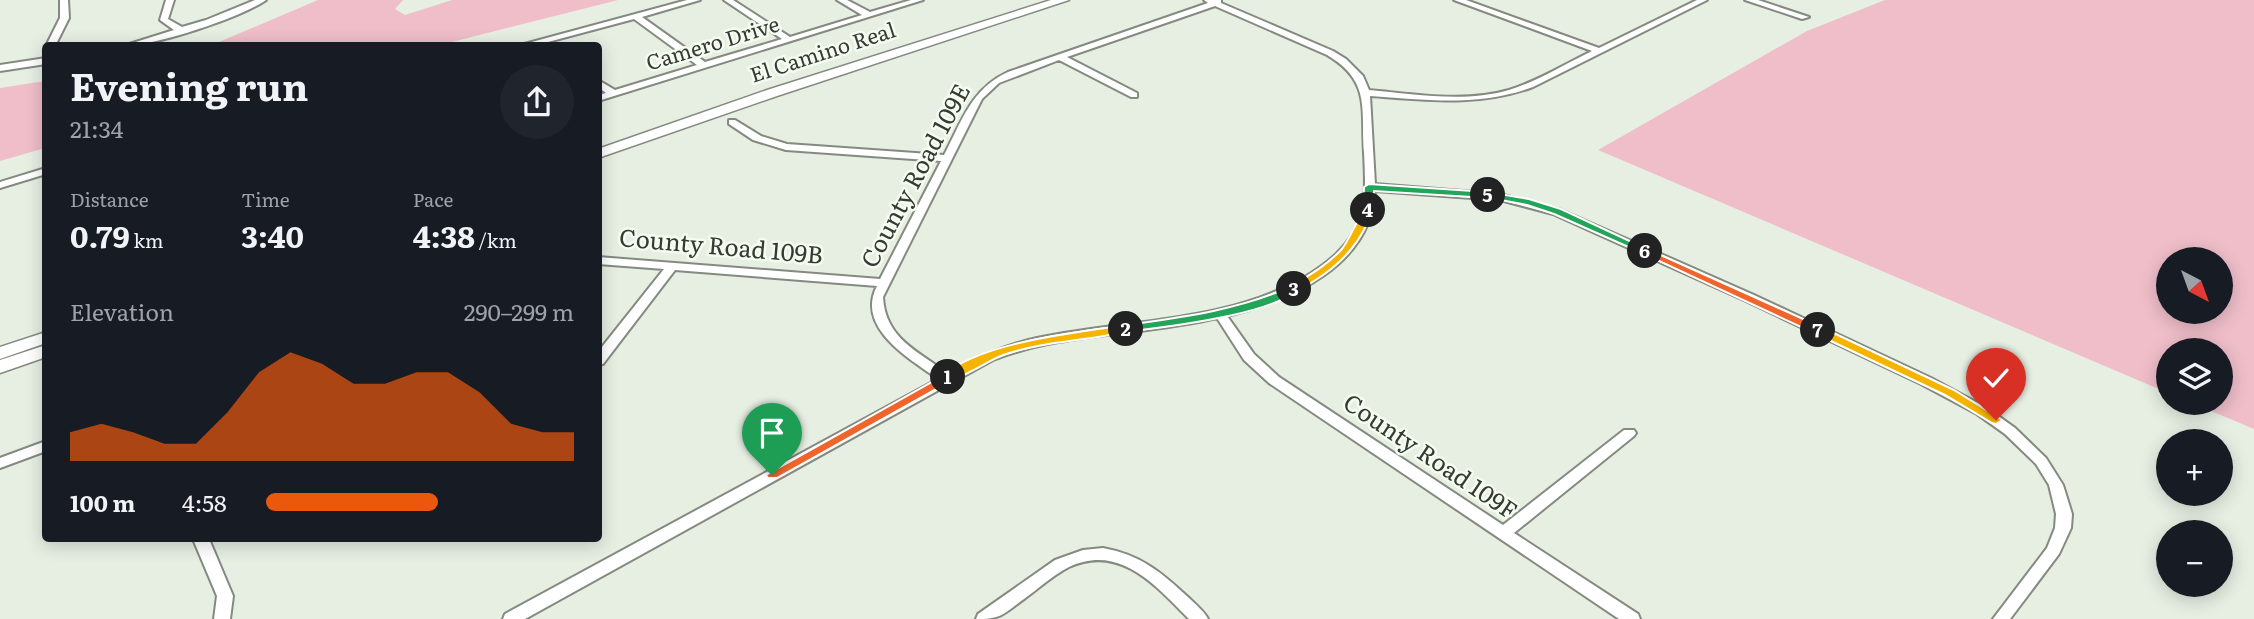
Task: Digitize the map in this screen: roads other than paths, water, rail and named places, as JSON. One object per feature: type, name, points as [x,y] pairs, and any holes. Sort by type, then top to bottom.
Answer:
[{"type":"main road","name":"El Camino Real","points":[[602,141],[1038,0]]},
{"type":"main road","name":"El Camino Real","points":[[602,153],[772,93],[1063,0]]},
{"type":"main road","points":[[0,353],[42,338]]},
{"type":"main road","points":[[0,367],[42,351]]},
{"type":"street","points":[[52,42],[66,19],[64,0]]},
{"type":"street","points":[[170,0],[164,20],[182,31]]},
{"type":"street","points":[[142,42],[182,31],[262,0]]},
{"type":"street","points":[[543,42],[696,0]]},
{"type":"street","points":[[728,0],[789,39]]},
{"type":"street","points":[[841,0],[869,15]]},
{"type":"street","name":"Camero Drive","points":[[602,97],[919,0]]},
{"type":"street","points":[[1458,0],[1600,51]]},
{"type":"street","points":[[1366,93],[1461,98],[1497,96],[1521,89],[1703,0]]},
{"type":"street","points":[[1749,0],[1805,17]]},
{"type":"street","points":[[511,619],[946,378],[1000,351],[1028,344],[1220,314],[1283,294],[1337,260],[1360,232],[1367,212],[1369,187],[1366,93],[1357,73],[1337,56],[1215,1]]},
{"type":"street","name":"County Road 109E","points":[[946,378],[906,349],[882,326],[876,304],[881,283],[978,98],[986,88],[1002,78],[1215,1]]},
{"type":"street","points":[[635,16],[703,65]]},
{"type":"street","points":[[1060,57],[1134,94]]},
{"type":"street","points":[[0,68],[42,59]]},
{"type":"street","points":[[602,86],[614,93]]},
{"type":"street","points":[[733,122],[757,138],[786,147],[946,158]]},
{"type":"street","points":[[0,186],[42,172]]},
{"type":"street","points":[[1369,187],[1500,197],[1557,212],[1913,375],[1989,415],[2041,461],[2056,485],[2064,514],[2063,528],[2054,550],[2001,619]]},
{"type":"street","name":"County Road 109B","points":[[602,260],[881,283]]},
{"type":"street","points":[[602,356],[672,266]]},
{"type":"street","name":"County Road 109F","points":[[1220,314],[1249,357],[1274,380],[1632,619]]},
{"type":"street","points":[[1503,533],[1629,433]]},
{"type":"street","points":[[0,463],[42,447]]},
{"type":"street","points":[[202,542],[225,596],[222,619]]},
{"type":"street","points":[[984,619],[1061,564],[1103,552],[1122,556],[1142,568],[1200,619]]}]
